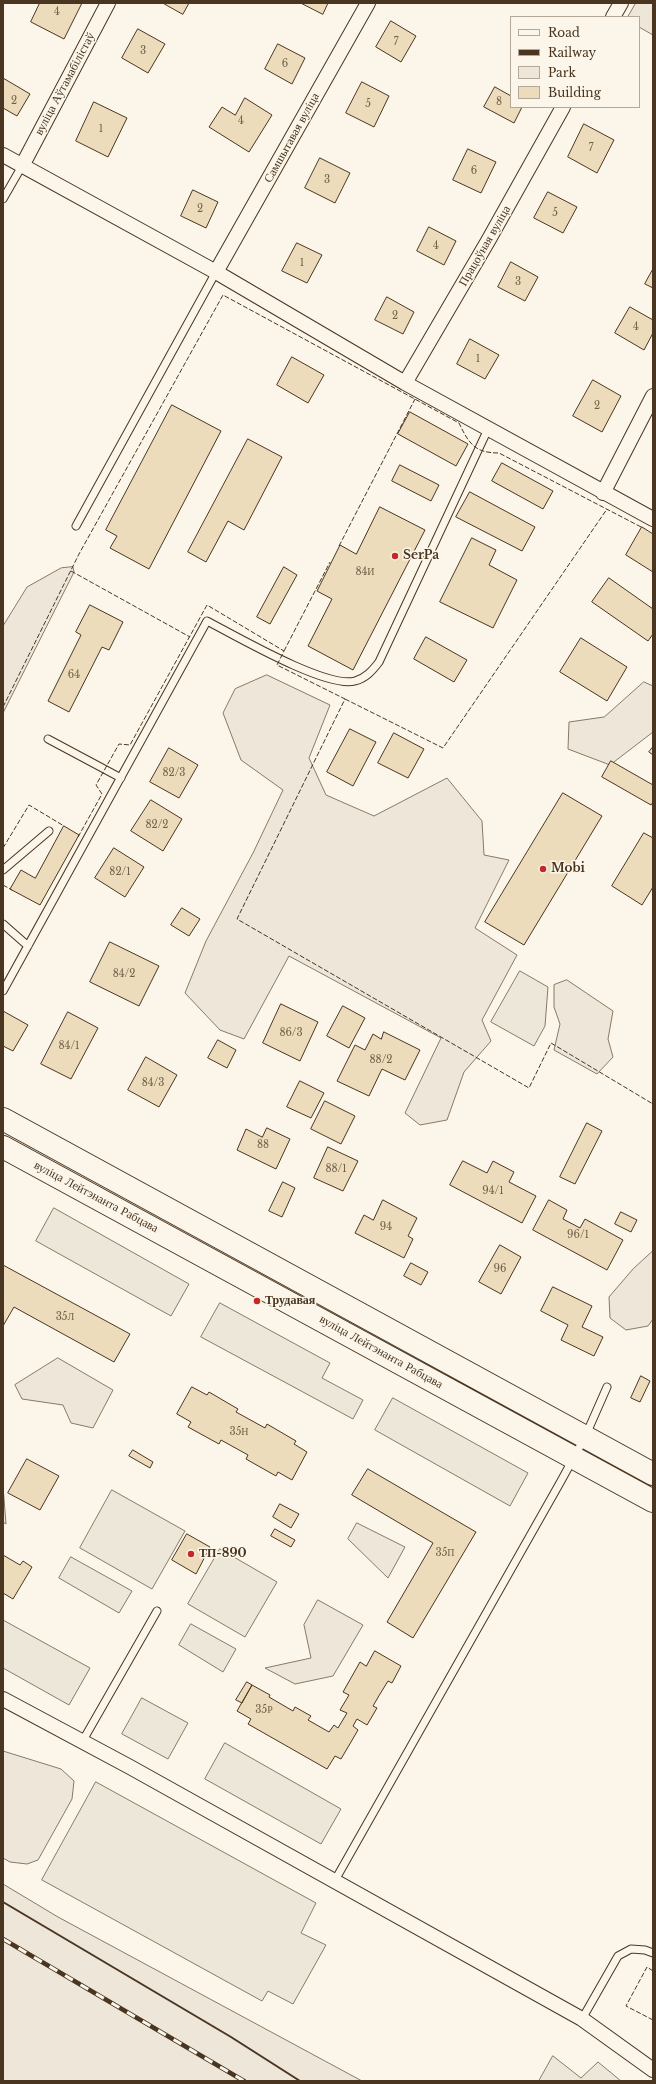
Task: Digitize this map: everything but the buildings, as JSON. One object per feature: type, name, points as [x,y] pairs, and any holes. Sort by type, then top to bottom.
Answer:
[{"type":"highway","name":"вуліца Лейтэнанта Рабцава","points":[[3,1120],[653,1474]]},
{"type":"highway","name":"вуліца Лейтэнанта Рабцава","points":[[3,1147],[653,1501]]},
{"type":"street","name":"вуліца Аўтамабілістаў","points":[[22,166],[108,3]]},
{"type":"street","name":"Самшытавая вуліца","points":[[216,272],[368,3]]},
{"type":"street","points":[[614,16],[620,3]]},
{"type":"street","name":"Працоўная вуліца","points":[[405,383],[488,241],[562,108]]},
{"type":"street","points":[[3,155],[216,272],[405,383],[603,493],[653,519]]},
{"type":"street","points":[[603,493],[653,396]]},
{"type":"street","points":[[3,1699],[582,2019],[653,2070]]},
{"type":"lane","points":[[3,199],[22,166]]},
{"type":"lane","points":[[76,526],[216,272]]},
{"type":"lane","points":[[3,991],[207,621],[280,659],[324,676],[339,681],[354,681],[368,675],[379,662],[488,429]]},
{"type":"lane","points":[[48,739],[121,778]]},
{"type":"lane","points":[[3,870],[49,831]]},
{"type":"lane","points":[[3,924],[28,946]]},
{"type":"lane","points":[[334,1882],[585,1437],[607,1387]]},
{"type":"lane","points":[[82,1742],[157,1611]]},
{"type":"lane","points":[[582,2019],[618,1956],[631,1949],[645,1950],[653,1953]]},
{"type":"green space","points":[[636,3],[653,3],[653,35],[640,28],[640,16],[629,16]]},
{"type":"green space","points":[[73,567],[74,572],[3,713],[3,626],[27,587],[61,568]]},
{"type":"green space","points":[[267,675],[330,705],[309,758],[326,795],[374,816],[447,778],[482,821],[484,855],[509,860],[475,928],[517,955],[482,1020],[491,1041],[464,1072],[447,1120],[420,1125],[405,1113],[441,1038],[289,956],[244,1039],[220,1030],[185,993],[206,941],[253,853],[283,790],[241,760],[223,713],[235,689]]},
{"type":"green space","points":[[644,682],[653,686],[653,732],[610,765],[568,749],[569,722],[604,717]]},
{"type":"green space","points":[[567,980],[613,1011],[608,1039],[613,1057],[597,1074],[554,1050],[560,1024],[554,1007],[554,985]]},
{"type":"green space","points":[[653,1251],[653,1319],[648,1326],[626,1330],[610,1318],[609,1297],[633,1269]]},
{"type":"green space","points":[[58,1358],[113,1390],[93,1428],[71,1423],[63,1405],[22,1399],[15,1385]]},
{"type":"green space","points":[[3,1486],[6,1524],[3,1522]]},
{"type":"green space","points":[[357,1523],[405,1547],[388,1578],[348,1539]]},
{"type":"green space","points":[[318,1600],[363,1625],[333,1676],[295,1684],[265,1668],[311,1658],[304,1625]]},
{"type":"green space","points":[[3,1751],[61,1769],[74,1781],[72,1799],[38,1860],[27,1864],[10,1862],[3,1858]]},
{"type":"green space","points":[[3,1884],[58,1917],[362,2081],[3,2081]]},
{"type":"shaded area","points":[[520,971],[548,987],[545,1026],[534,1046],[491,1022]]},
{"type":"shaded area","points":[[54,1208],[189,1284],[171,1316],[36,1241]]},
{"type":"shaded area","points":[[220,1303],[330,1363],[322,1378],[363,1400],[353,1419],[201,1337]]},
{"type":"shaded area","points":[[393,1398],[528,1473],[510,1506],[375,1430]]},
{"type":"shaded area","points":[[112,1490],[185,1531],[152,1589],[80,1548]]},
{"type":"shaded area","points":[[220,1549],[277,1582],[245,1637],[188,1604]]},
{"type":"shaded area","points":[[71,1557],[132,1591],[119,1613],[59,1578]]},
{"type":"shaded area","points":[[3,1620],[90,1668],[69,1705],[3,1668]]},
{"type":"shaded area","points":[[191,1624],[236,1649],[223,1672],[179,1645]]},
{"type":"shaded area","points":[[142,1698],[188,1723],[168,1759],[122,1734]]},
{"type":"shaded area","points":[[225,1743],[341,1809],[321,1844],[205,1779]]},
{"type":"shaded area","points":[[96,1782],[316,1903],[301,1933],[326,1945],[293,2004],[268,1991],[262,2001],[42,1880]]},
{"type":"shaded area","points":[[553,2056],[581,2078],[598,2062],[621,2081],[539,2081]]},
{"type":"railway","points":[[3,1939],[244,2081]]},
{"type":"fence","points":[[3,707],[79,554],[223,295],[459,423],[466,437],[478,449],[491,453],[499,453],[643,528]]},
{"type":"fence","points":[[339,546],[415,399]]},
{"type":"fence","points":[[345,699],[443,748],[607,509]]},
{"type":"fence","points":[[284,651],[330,562]]},
{"type":"fence","points":[[71,571],[190,637]]},
{"type":"fence","points":[[78,837],[102,794],[96,785],[119,744],[130,745],[207,605],[284,651],[277,665],[345,699],[237,919],[529,1088],[551,1043],[653,1104]]},
{"type":"fence","points":[[3,848],[29,805],[64,826]]},
{"type":"fence","points":[[3,885],[12,890]]},
{"type":"fence","points":[[653,1971],[647,1967],[626,2006],[653,2020]]},
{"type":"wall","points":[[3,1902],[231,2037],[300,2081]]},
{"type":"place","name":"SerPa","points":[[395,556]]},
{"type":"place","name":"Mobi","points":[[543,869]]},
{"type":"place","name":"Трудавая","points":[[257,1301]]},
{"type":"place","name":"ТП-890","points":[[191,1554]]}]
